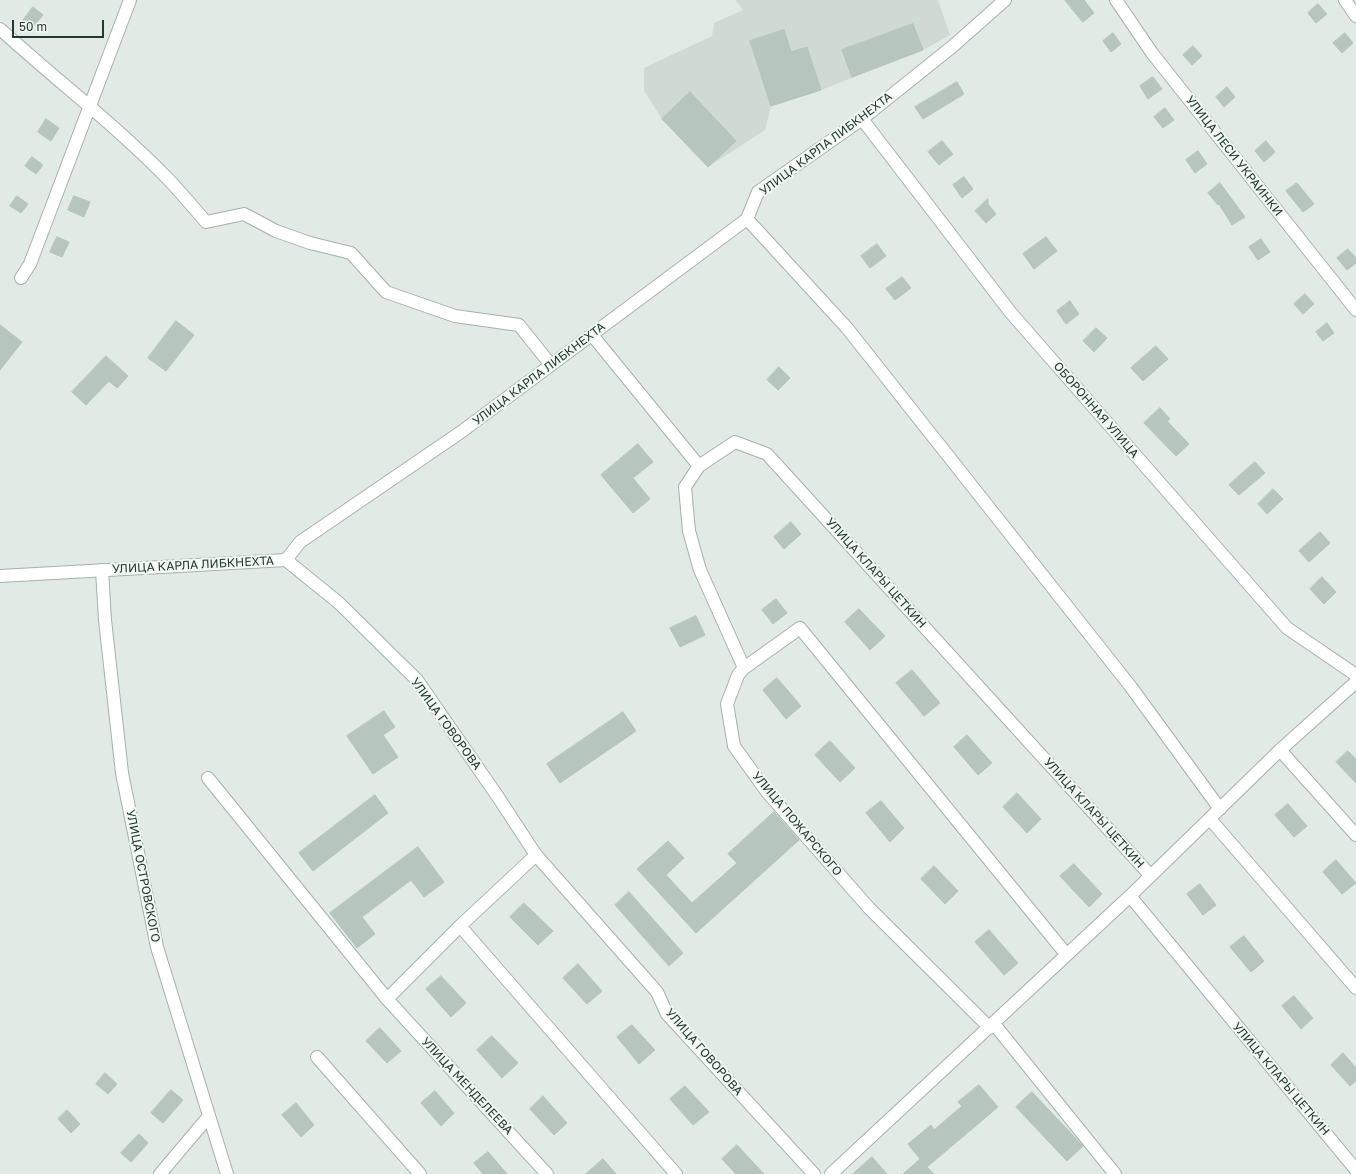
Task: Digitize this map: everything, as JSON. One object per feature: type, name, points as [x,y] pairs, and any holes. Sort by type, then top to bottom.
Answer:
[{"type":"street","points":[[21,278],[30,264],[130,0]]},
{"type":"street","name":"УЛИЦА КАРЛА ЛИБКНЕХТА","points":[[0,576],[286,560],[300,542],[461,432],[747,219],[758,192],[862,120],[953,46],[1005,0]]},
{"type":"street","name":"УЛИЦА ЛЕСИ УКРАИНКИ","points":[[1116,0],[1152,53],[1356,310]]},
{"type":"street","points":[[1345,0],[1356,16]]},
{"type":"street","points":[[0,29],[50,74],[90,106],[170,181],[206,222],[244,214],[276,231],[310,243],[351,253],[386,292],[455,316],[519,325],[551,366]]},
{"type":"street","name":"ОБОРОННАЯ УЛИЦА","points":[[862,120],[1012,313],[1287,628],[1356,675]]},
{"type":"street","points":[[747,219],[847,328],[1131,687],[1220,808]]},
{"type":"street","points":[[592,335],[699,466],[685,487],[689,531],[700,570],[744,668],[800,628],[1066,954]]},
{"type":"street","name":"УЛИЦА КЛАРЫ ЦЕТКИН","points":[[699,466],[734,442],[767,454],[1150,876]]},
{"type":"street","name":"УЛИЦА ГОВОРОВА","points":[[286,560],[339,604],[416,680],[498,797],[536,855],[657,992],[667,1014],[814,1174]]},
{"type":"street","name":"УЛИЦА ОСТРОВСКОГО","points":[[102,570],[105,620],[122,773],[157,947],[227,1174]]},
{"type":"street","name":"УЛИЦА ПОЖАРСКОГО","points":[[744,668],[738,675],[727,704],[734,746],[767,792],[869,908],[992,1026],[1115,1174]]},
{"type":"street","points":[[831,1174],[992,1026],[1066,954],[1130,896],[1280,750],[1356,682]]},
{"type":"street","points":[[1280,750],[1356,835]]},
{"type":"street","name":"УЛИЦА МЕНДЕЛЕЕВА","points":[[208,778],[387,999],[547,1174]]},
{"type":"street","points":[[1210,819],[1356,988]]},
{"type":"street","points":[[387,999],[460,926],[536,855]]},
{"type":"street","name":"УЛИЦА КЛАРЫ ЦЕТКИН","points":[[1130,896],[1356,1170]]},
{"type":"street","points":[[460,926],[676,1174]]},
{"type":"street","points":[[317,1056],[420,1174]]},
{"type":"street","points":[[160,1174],[209,1116]]},
{"type":"shaded area","points":[[735,0],[938,0],[950,35],[923,50],[821,90],[771,106],[765,130],[708,167],[662,119],[644,91],[644,68],[712,36],[714,23],[743,10]]},
{"type":"building","points":[[1065,0],[1084,0],[1094,13],[1083,22]]},
{"type":"building","points":[[1318,4],[1327,14],[1316,23],[1308,13]]},
{"type":"building","points":[[33,7],[43,15],[31,29],[22,22]]},
{"type":"building","points":[[913,24],[923,50],[852,77],[842,50]]},
{"type":"building","points":[[784,30],[791,52],[807,47],[821,90],[771,106],[750,41]]},
{"type":"building","points":[[1113,33],[1121,44],[1111,52],[1103,41]]},
{"type":"building","points":[[1345,33],[1353,43],[1342,53],[1333,43]]},
{"type":"building","points":[[1193,46],[1202,56],[1192,65],[1183,55]]},
{"type":"building","points":[[1153,77],[1162,89],[1148,99],[1140,86]]},
{"type":"building","points":[[957,82],[964,94],[923,119],[915,107]]},
{"type":"building","points":[[1227,87],[1235,97],[1224,107],[1216,97]]},
{"type":"building","points":[[690,92],[736,141],[708,167],[662,119]]},
{"type":"building","points":[[1165,108],[1174,120],[1163,128],[1154,117]]},
{"type":"building","points":[[46,119],[59,128],[51,141],[38,132]]},
{"type":"building","points":[[942,141],[953,154],[939,165],[928,152]]},
{"type":"building","points":[[1266,141],[1275,152],[1264,162],[1255,151]]},
{"type":"building","points":[[1198,151],[1207,164],[1195,173],[1186,160]]},
{"type":"building","points":[[32,157],[43,165],[36,174],[25,166]]},
{"type":"building","points":[[964,177],[973,189],[962,198],[953,185]]},
{"type":"building","points":[[1220,183],[1245,217],[1232,225],[1219,204],[1218,205],[1208,193]]},
{"type":"building","points":[[1297,183],[1314,204],[1303,212],[1286,191]]},
{"type":"building","points":[[17,196],[28,204],[21,213],[10,206]]},
{"type":"building","points":[[74,196],[90,202],[84,217],[68,210]]},
{"type":"building","points":[[988,199],[988,204],[996,214],[986,223],[975,211]]},
{"type":"building","points":[[57,237],[69,242],[62,257],[50,252]]},
{"type":"building","points":[[1046,237],[1057,251],[1034,269],[1023,254]]},
{"type":"building","points":[[1261,239],[1270,252],[1258,260],[1249,247]]},
{"type":"building","points":[[877,244],[886,256],[870,268],[861,256]]},
{"type":"building","points":[[1348,249],[1356,258],[1356,263],[1347,270],[1337,258]]},
{"type":"building","points":[[902,277],[911,288],[895,300],[886,289]]},
{"type":"building","points":[[1305,294],[1314,304],[1303,314],[1294,304]]},
{"type":"building","points":[[1070,301],[1079,314],[1066,324],[1057,311]]},
{"type":"building","points":[[176,321],[194,335],[166,371],[148,358]]},
{"type":"building","points":[[1327,323],[1334,333],[1323,341],[1316,332]]},
{"type":"building","points":[[0,325],[22,342],[0,370]]},
{"type":"building","points":[[1096,328],[1107,338],[1094,352],[1083,341]]},
{"type":"building","points":[[1156,346],[1168,359],[1143,381],[1131,368]]},
{"type":"building","points":[[106,356],[128,376],[117,388],[109,381],[86,405],[72,392]]},
{"type":"building","points":[[779,367],[790,378],[778,390],[767,380]]},
{"type":"building","points":[[1160,408],[1170,419],[1167,421],[1189,444],[1176,456],[1144,423]]},
{"type":"building","points":[[638,444],[653,462],[633,478],[650,499],[633,513],[601,475]]},
{"type":"building","points":[[1255,462],[1265,473],[1239,495],[1229,485]]},
{"type":"building","points":[[1273,489],[1283,499],[1267,514],[1258,504]]},
{"type":"building","points":[[791,522],[801,534],[784,549],[774,537]]},
{"type":"building","points":[[1320,532],[1330,543],[1309,562],[1299,551]]},
{"type":"building","points":[[1322,577],[1336,592],[1324,604],[1310,589]]},
{"type":"building","points":[[776,599],[787,613],[773,624],[762,610]]},
{"type":"building","points":[[859,609],[885,636],[870,650],[845,622]]},
{"type":"building","points":[[696,616],[705,635],[680,647],[670,628]]},
{"type":"building","points":[[912,670],[940,703],[924,716],[896,683]]},
{"type":"building","points":[[777,678],[801,706],[786,719],[763,690]]},
{"type":"building","points":[[384,711],[395,727],[383,735],[398,757],[373,774],[347,736]]},
{"type":"building","points":[[623,712],[636,731],[560,783],[547,764]]},
{"type":"building","points":[[967,735],[992,763],[978,775],[954,747]]},
{"type":"building","points":[[830,741],[855,768],[840,782],[815,755]]},
{"type":"building","points":[[1348,751],[1356,759],[1356,783],[1336,762]]},
{"type":"building","points":[[1017,793],[1041,819],[1027,833],[1003,807]]},
{"type":"building","points":[[375,795],[388,813],[313,871],[299,853]]},
{"type":"building","points":[[881,801],[904,828],[890,842],[866,813]]},
{"type":"building","points":[[1288,804],[1307,826],[1294,837],[1275,815]]},
{"type":"building","points":[[774,812],[799,840],[696,933],[637,869],[668,841],[684,858],[666,875],[692,903],[737,863],[728,854]]},
{"type":"building","points":[[418,847],[444,882],[424,897],[411,880],[362,917],[375,934],[357,948],[330,913]]},
{"type":"building","points":[[1336,860],[1356,883],[1342,894],[1323,872]]},
{"type":"building","points":[[1074,864],[1102,894],[1089,907],[1060,876]]},
{"type":"building","points":[[934,866],[958,891],[945,904],[921,879]]},
{"type":"building","points":[[1200,884],[1216,905],[1203,915],[1187,894]]},
{"type":"building","points":[[629,892],[683,953],[669,966],[615,905]]},
{"type":"building","points":[[524,903],[553,931],[538,945],[510,917]]},
{"type":"building","points":[[989,930],[1018,963],[1004,975],[975,942]]},
{"type":"building","points":[[1244,936],[1264,961],[1251,972],[1230,947]]},
{"type":"building","points":[[578,964],[602,991],[587,1004],[563,978]]},
{"type":"building","points":[[441,976],[466,1003],[451,1017],[426,989]]},
{"type":"building","points":[[1294,996],[1313,1018],[1301,1029],[1282,1006]]},
{"type":"building","points":[[632,1025],[655,1050],[639,1064],[617,1037]]},
{"type":"building","points":[[380,1028],[401,1051],[387,1063],[366,1041]]},
{"type":"building","points":[[492,1036],[518,1063],[502,1078],[477,1050]]},
{"type":"building","points":[[1343,1053],[1356,1068],[1356,1081],[1350,1086],[1331,1065]]},
{"type":"building","points":[[105,1073],[117,1084],[108,1094],[96,1084]]},
{"type":"building","points":[[979,1085],[998,1107],[927,1167],[934,1174],[903,1174],[920,1159],[908,1144],[931,1125],[934,1130],[962,1106],[958,1102]]},
{"type":"building","points":[[685,1086],[709,1112],[693,1125],[670,1099]]},
{"type":"building","points":[[171,1090],[183,1100],[163,1123],[151,1113]]},
{"type":"building","points":[[435,1091],[454,1113],[441,1126],[421,1103]]},
{"type":"building","points":[[1032,1092],[1083,1146],[1067,1161],[1016,1107]]},
{"type":"building","points":[[543,1096],[567,1123],[554,1135],[530,1109]]},
{"type":"building","points":[[296,1103],[314,1125],[301,1137],[282,1115]]},
{"type":"building","points":[[67,1110],[80,1124],[71,1133],[58,1119]]},
{"type":"building","points":[[139,1134],[148,1143],[131,1162],[121,1153]]},
{"type":"building","points":[[737,1145],[764,1174],[736,1174],[722,1159]]},
{"type":"building","points":[[488,1152],[507,1174],[483,1174],[474,1163]]},
{"type":"building","points":[[872,1157],[887,1174],[853,1174]]},
{"type":"building","points":[[603,1159],[616,1174],[586,1174]]}]
